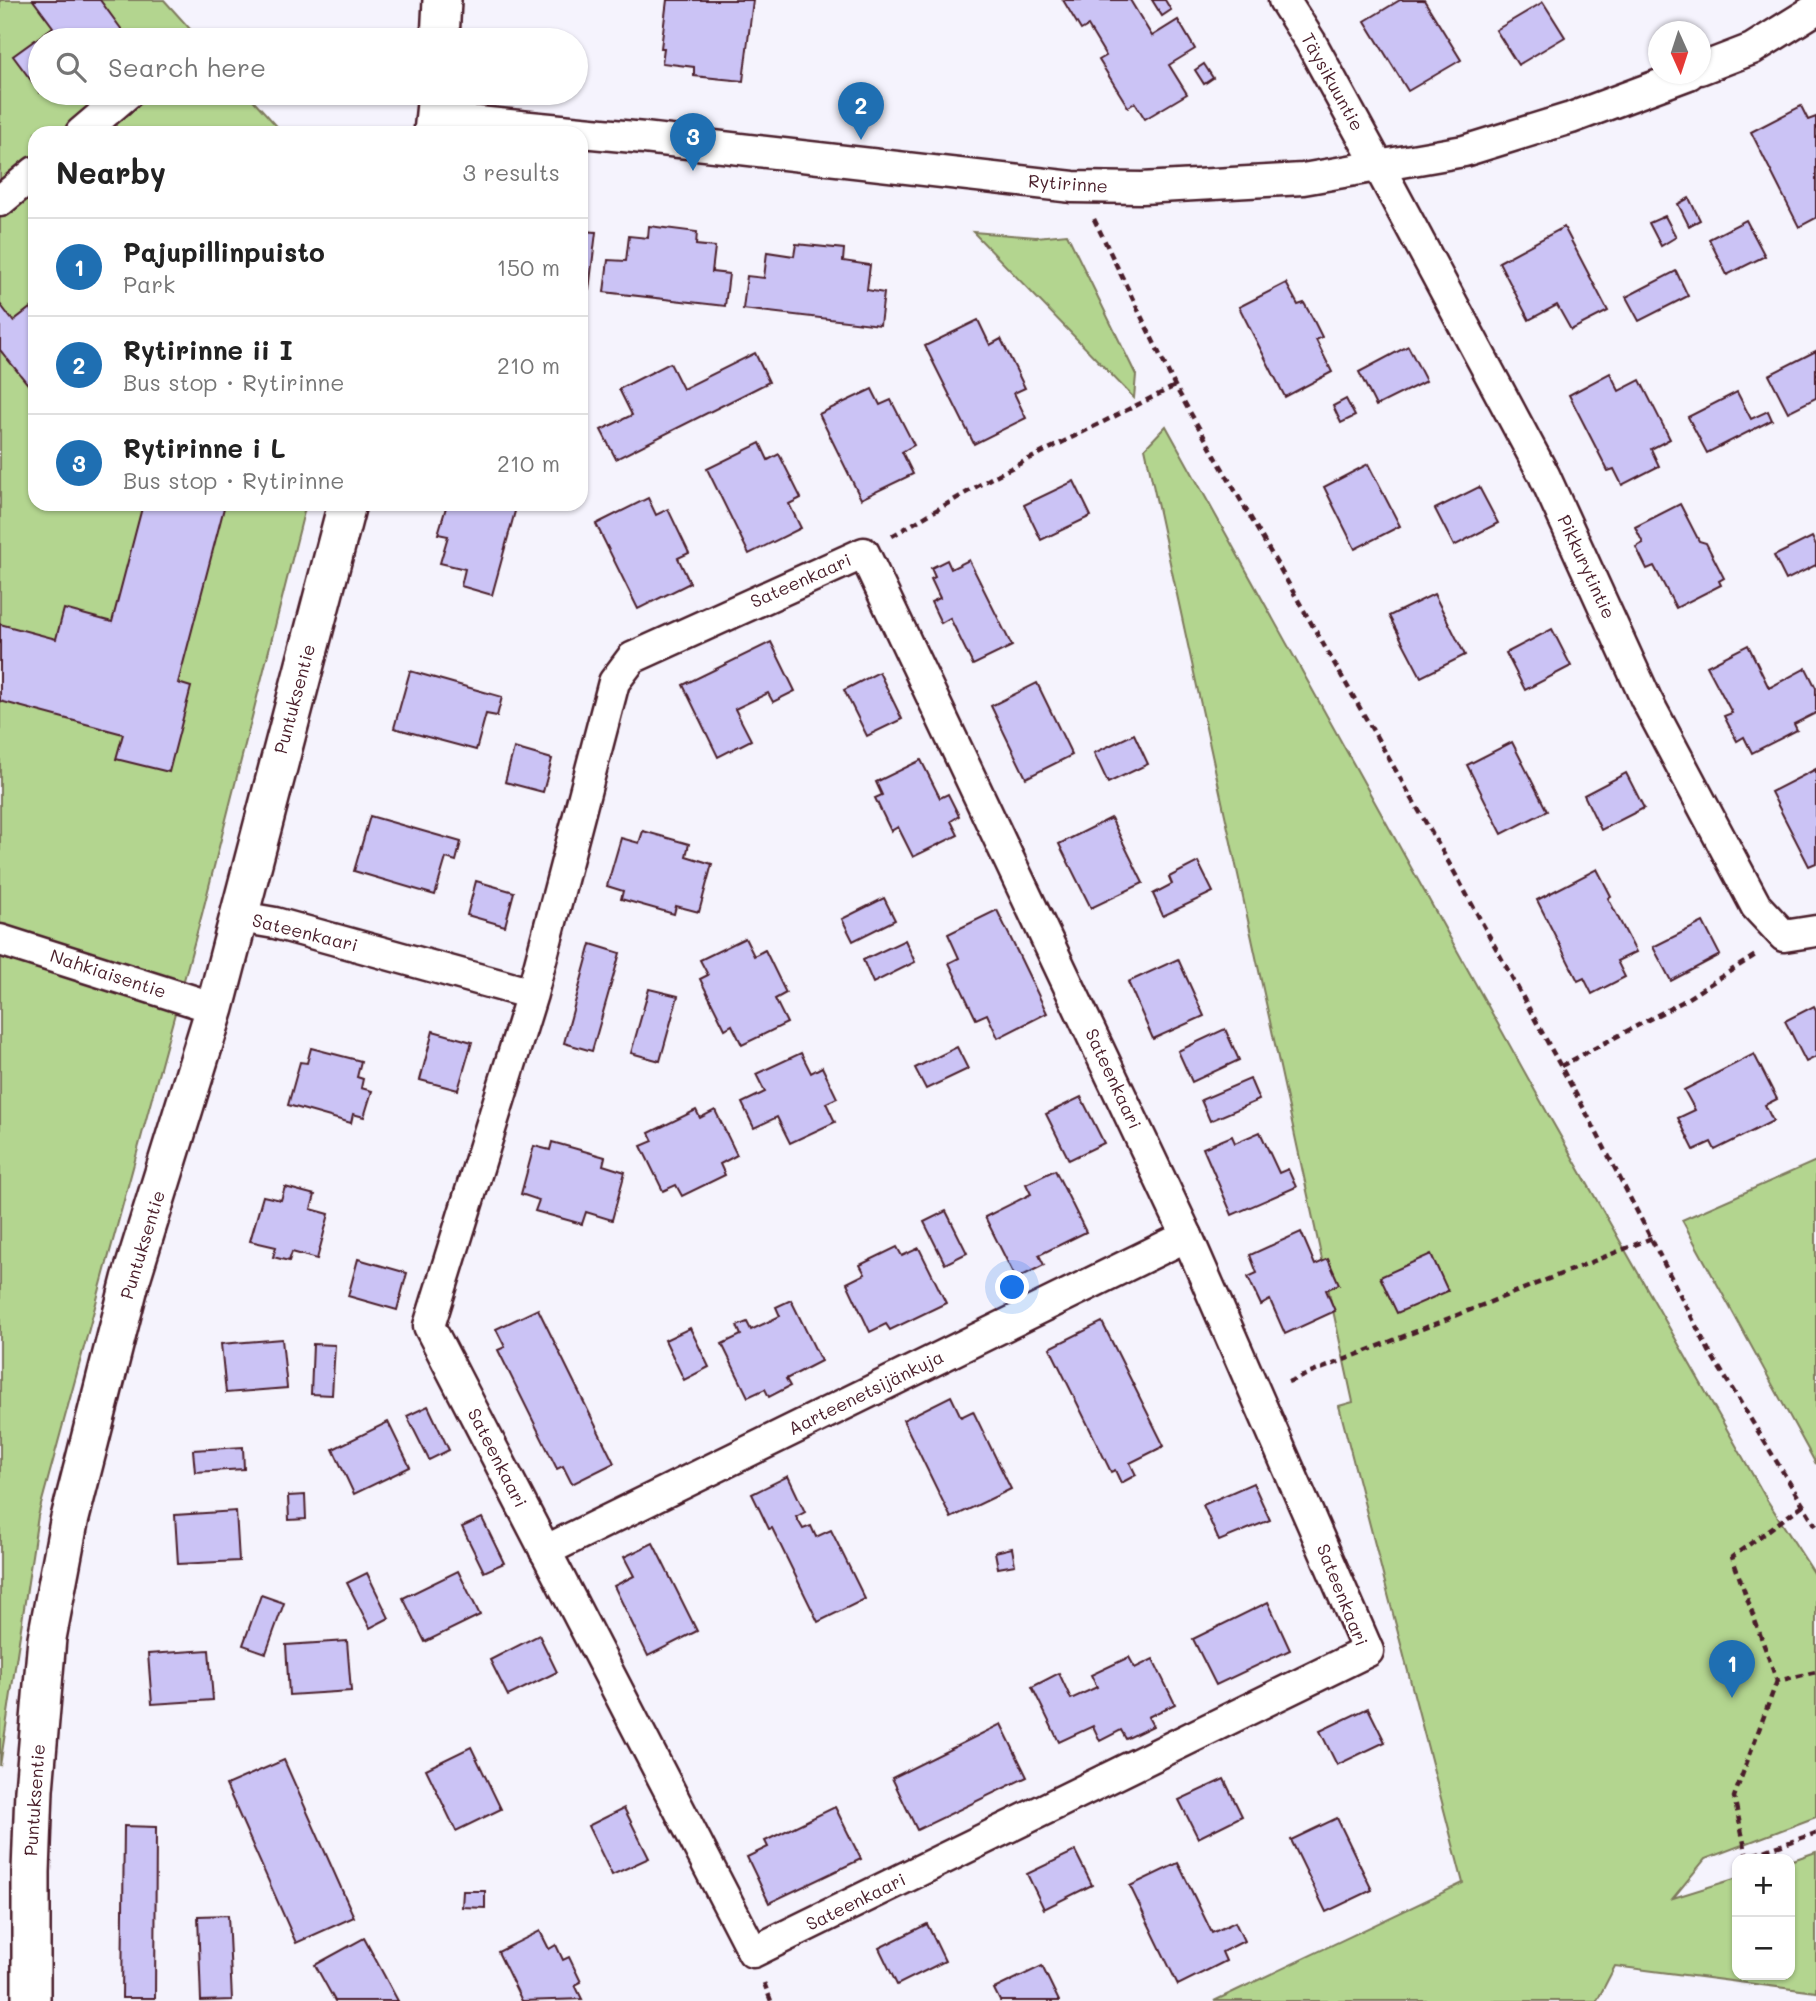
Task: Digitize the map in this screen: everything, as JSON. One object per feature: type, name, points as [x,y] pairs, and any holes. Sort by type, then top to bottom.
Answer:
[{"type":"street","points":[[441,28],[442,0]]},
{"type":"street","name":"Täysikuuntie","points":[[1284,0],[1310,41],[1378,165]]},
{"type":"street","points":[[1711,65],[1752,50],[1816,9]]},
{"type":"street","name":"Rytirinne","points":[[588,132],[1073,187],[1142,188],[1303,179],[1464,151],[1572,118],[1662,84]]},
{"type":"street","points":[[89,126],[114,105]]},
{"type":"street","name":"Rytirinne","points":[[435,115],[533,126]]},
{"type":"street","name":"Pikkurytintie","points":[[1378,165],[1544,475],[1646,699],[1756,905],[1784,936]]},
{"type":"street","points":[[0,201],[28,178]]},
{"type":"street","name":"Puntuksentie","points":[[31,2001],[34,1790],[47,1638],[66,1535],[131,1279],[215,1008],[240,917],[345,511]]},
{"type":"street","name":"Sateenkaari","points":[[864,553],[1187,1236],[1368,1651],[753,1952],[429,1326],[532,994],[614,682],[632,658],[864,553]]},
{"type":"street","name":"Sateenkaari","points":[[240,917],[275,923],[532,994]]},
{"type":"street","points":[[1784,936],[1816,931]]},
{"type":"street","name":"Nahkiaisentie","points":[[0,940],[215,1008]]},
{"type":"street","name":"Aarteenetsijänkuja","points":[[545,1551],[1187,1236]]},
{"type":"path","points":[[1090,211],[1175,386],[1457,877],[1652,1238],[1709,1351],[1816,1526]]},
{"type":"path","points":[[864,553],[993,477],[1175,386]]},
{"type":"path","points":[[1561,1067],[1682,1002],[1784,936]]},
{"type":"path","points":[[1256,1395],[1652,1238]]},
{"type":"path","points":[[1803,1505],[1732,1557],[1777,1681],[1734,1797],[1747,1857],[1816,1833]]},
{"type":"path","points":[[1777,1681],[1816,1672]]},
{"type":"green space","points":[[0,0],[164,0],[189,28],[28,28],[28,105],[258,105],[277,126],[28,126],[28,511],[304,511],[202,914],[38,1516],[0,1766]]},
{"type":"green space","points":[[973,232],[1036,237],[1067,234],[1136,375],[1134,398]]},
{"type":"green space","points":[[1166,426],[1549,1116],[1767,1500],[1816,1576],[1816,1817],[1705,1859],[1673,1898],[1732,1880],[1732,1980],[1795,1980],[1795,1859],[1816,1852],[1816,1992],[1615,1966],[1597,2001],[1214,2001],[1463,1883],[1339,1406],[1353,1402],[1145,448]]},
{"type":"green space","points":[[1816,1161],[1816,1464],[1682,1220]]},
{"type":"building","points":[[33,0],[100,0],[121,28],[52,28]]},
{"type":"building","points":[[667,0],[753,0],[743,81],[694,76],[694,67],[662,63],[664,48],[661,48]]},
{"type":"building","points":[[1063,0],[1130,0],[1152,36],[1178,20],[1195,49],[1169,65],[1187,94],[1145,119],[1135,103],[1128,107],[1099,60],[1106,56],[1088,26],[1081,30]]},
{"type":"building","points":[[1152,0],[1165,0],[1171,10],[1162,16]]},
{"type":"building","points":[[1400,0],[1424,0],[1461,60],[1408,91],[1365,21]]},
{"type":"building","points":[[1543,2],[1565,37],[1518,65],[1496,30]]},
{"type":"building","points":[[28,45],[28,76],[13,56]]},
{"type":"building","points":[[1204,64],[1213,78],[1204,84],[1195,70]]},
{"type":"building","points":[[1801,106],[1808,120],[1816,117],[1816,218],[1799,227],[1751,132]]},
{"type":"building","points":[[1689,198],[1700,220],[1689,226],[1678,204]]},
{"type":"building","points":[[1665,216],[1676,237],[1661,246],[1649,223]]},
{"type":"building","points":[[1746,220],[1765,256],[1727,275],[1709,239]]},
{"type":"building","points":[[649,226],[697,232],[696,245],[715,247],[712,272],[729,274],[725,306],[604,292],[608,260],[626,261],[629,236],[648,238]]},
{"type":"building","points":[[1564,227],[1608,311],[1571,330],[1557,305],[1529,320],[1499,262]]},
{"type":"building","points":[[588,231],[596,232],[588,290]]},
{"type":"building","points":[[796,244],[844,249],[843,261],[870,265],[867,290],[884,293],[880,325],[743,309],[747,276],[764,278],[767,252],[794,256]]},
{"type":"building","points":[[1676,271],[1688,296],[1639,321],[1626,297]]},
{"type":"building","points":[[1286,283],[1298,305],[1304,303],[1313,319],[1322,337],[1316,340],[1332,372],[1285,397],[1239,307]]},
{"type":"building","points":[[0,304],[13,321],[28,310],[28,384],[0,350]]},
{"type":"building","points":[[978,320],[990,345],[1001,339],[1025,388],[1014,393],[1026,418],[974,444],[925,346]]},
{"type":"building","points":[[1408,346],[1426,381],[1376,406],[1359,372]]},
{"type":"building","points":[[1816,351],[1816,398],[1788,412],[1769,375]]},
{"type":"building","points":[[755,353],[769,382],[616,459],[601,430],[632,415],[619,389],[670,363],[683,389]]},
{"type":"building","points":[[1610,373],[1619,391],[1640,380],[1670,439],[1651,449],[1659,466],[1622,485],[1614,469],[1608,471],[1569,395]]},
{"type":"building","points":[[872,389],[880,405],[891,400],[914,445],[902,452],[913,474],[861,499],[819,414]]},
{"type":"building","points":[[1737,392],[1751,419],[1768,411],[1772,420],[1707,453],[1688,417]]},
{"type":"building","points":[[1346,399],[1355,416],[1341,423],[1333,406]]},
{"type":"building","points":[[760,443],[768,460],[779,454],[801,498],[789,504],[801,528],[749,554],[707,469]]},
{"type":"building","points":[[1368,464],[1400,526],[1355,549],[1324,487]]},
{"type":"building","points":[[1074,481],[1091,516],[1041,540],[1024,505]]},
{"type":"building","points":[[1479,487],[1498,523],[1454,546],[1435,509]]},
{"type":"building","points":[[648,498],[656,515],[668,509],[689,553],[678,558],[690,583],[638,609],[596,524]]},
{"type":"building","points":[[1680,504],[1699,541],[1706,543],[1724,578],[1719,581],[1721,585],[1676,608],[1654,566],[1647,569],[1636,547],[1643,543],[1635,527]]},
{"type":"building","points":[[141,511],[223,511],[178,683],[191,687],[169,772],[116,759],[123,734],[0,701],[0,624],[56,639],[64,609],[112,622]]},
{"type":"building","points":[[445,511],[515,511],[492,595],[461,586],[465,569],[440,563],[448,536],[438,534]]},
{"type":"building","points":[[1812,537],[1816,545],[1816,565],[1786,580],[1774,556]]},
{"type":"building","points":[[947,560],[951,569],[969,560],[1012,646],[973,665],[950,618],[941,623],[931,602],[940,598],[931,579],[935,577],[931,568]]},
{"type":"building","points":[[1434,594],[1465,655],[1421,677],[1389,616]]},
{"type":"building","points":[[1552,629],[1571,666],[1525,690],[1506,653]]},
{"type":"building","points":[[771,642],[795,691],[773,702],[768,693],[735,709],[751,740],[718,757],[683,685]]},
{"type":"building","points":[[1748,645],[1769,688],[1806,668],[1816,688],[1816,713],[1794,724],[1797,730],[1752,753],[1744,737],[1737,741],[1724,716],[1732,713],[1707,666]]},
{"type":"building","points":[[410,671],[502,697],[497,716],[486,714],[476,750],[394,728]]},
{"type":"building","points":[[879,672],[902,719],[867,736],[844,690]]},
{"type":"building","points":[[1037,683],[1072,755],[1026,778],[991,706]]},
{"type":"building","points":[[1134,734],[1148,764],[1108,783],[1094,753]]},
{"type":"building","points":[[1512,742],[1547,811],[1502,834],[1467,765]]},
{"type":"building","points":[[514,748],[552,759],[543,792],[505,782]]},
{"type":"building","points":[[921,760],[940,798],[948,794],[959,816],[951,821],[958,835],[913,857],[898,827],[891,831],[875,798],[882,795],[876,782]]},
{"type":"building","points":[[1816,769],[1816,863],[1809,866],[1771,792]]},
{"type":"building","points":[[1626,773],[1644,808],[1601,830],[1584,795]]},
{"type":"building","points":[[370,816],[461,842],[456,861],[446,858],[435,895],[354,871]]},
{"type":"building","points":[[1111,818],[1143,883],[1091,908],[1059,844]]},
{"type":"building","points":[[643,831],[689,844],[686,856],[712,864],[699,912],[676,906],[674,914],[621,899],[623,891],[607,886],[621,838],[639,843]]},
{"type":"building","points":[[1198,862],[1213,892],[1163,916],[1153,894],[1172,884],[1169,877]]},
{"type":"building","points":[[1597,869],[1611,896],[1608,898],[1636,952],[1617,961],[1625,977],[1592,994],[1584,978],[1578,981],[1537,900]]},
{"type":"building","points":[[476,881],[514,892],[505,926],[467,915]]},
{"type":"building","points":[[884,898],[895,920],[853,941],[842,919]]},
{"type":"building","points":[[997,910],[1047,1013],[998,1038],[987,1014],[976,1019],[949,963],[959,958],[948,934]]},
{"type":"building","points":[[1703,922],[1720,955],[1671,981],[1653,947]]},
{"type":"building","points":[[745,938],[754,956],[765,950],[786,993],[775,999],[787,1023],[742,1045],[732,1025],[725,1029],[700,979],[708,975],[700,960]]},
{"type":"building","points":[[905,940],[915,962],[873,983],[863,960]]},
{"type":"building","points":[[591,944],[620,953],[592,1051],[564,1043]]},
{"type":"building","points":[[1178,959],[1204,1016],[1153,1039],[1128,982]]},
{"type":"building","points":[[649,989],[678,996],[660,1061],[631,1053]]},
{"type":"building","points":[[1814,1006],[1816,1057],[1806,1062],[1785,1021]]},
{"type":"building","points":[[1225,1029],[1239,1060],[1192,1082],[1178,1051]]},
{"type":"building","points":[[433,1031],[472,1042],[458,1090],[420,1080]]},
{"type":"building","points":[[957,1047],[968,1069],[926,1089],[915,1068]]},
{"type":"building","points":[[311,1048],[361,1061],[357,1077],[363,1079],[361,1088],[372,1091],[364,1117],[353,1114],[351,1123],[288,1105],[300,1062],[307,1063]]},
{"type":"building","points":[[801,1053],[811,1073],[822,1067],[837,1098],[826,1103],[835,1122],[790,1143],[777,1117],[754,1128],[742,1103],[765,1092],[756,1074]]},
{"type":"building","points":[[1754,1054],[1777,1099],[1765,1105],[1773,1121],[1715,1150],[1711,1142],[1694,1150],[1678,1118],[1695,1110],[1684,1090]]},
{"type":"building","points":[[1250,1079],[1259,1100],[1210,1121],[1201,1100]]},
{"type":"building","points":[[1081,1097],[1104,1143],[1069,1160],[1046,1114]]},
{"type":"building","points":[[696,1110],[700,1118],[715,1110],[737,1155],[720,1164],[725,1175],[682,1196],[676,1185],[663,1191],[641,1146],[653,1141],[649,1133]]},
{"type":"building","points":[[1260,1132],[1279,1173],[1288,1169],[1296,1187],[1232,1215],[1203,1148],[1232,1136],[1235,1143]]},
{"type":"building","points":[[552,1142],[605,1157],[603,1165],[625,1172],[612,1220],[586,1212],[582,1224],[535,1211],[539,1200],[521,1194],[534,1146],[550,1150]]},
{"type":"building","points":[[1055,1170],[1086,1232],[1039,1255],[1044,1265],[1016,1279],[985,1217],[1031,1194],[1026,1184]]},
{"type":"building","points":[[285,1187],[315,1195],[311,1209],[329,1214],[317,1259],[292,1252],[289,1261],[273,1257],[276,1247],[250,1241],[263,1196],[281,1200]]},
{"type":"building","points":[[946,1211],[967,1253],[945,1264],[924,1222]]},
{"type":"building","points":[[1301,1232],[1315,1265],[1328,1259],[1339,1284],[1326,1290],[1335,1311],[1285,1334],[1270,1300],[1261,1305],[1248,1277],[1257,1273],[1250,1255]]},
{"type":"building","points":[[897,1247],[902,1256],[919,1248],[946,1303],[890,1330],[886,1324],[870,1332],[847,1283],[865,1274],[860,1265]]},
{"type":"building","points":[[1431,1254],[1448,1291],[1397,1313],[1380,1277]]},
{"type":"building","points":[[358,1259],[407,1273],[397,1310],[348,1296]]},
{"type":"building","points":[[791,1300],[821,1361],[786,1379],[790,1386],[769,1397],[765,1389],[748,1397],[722,1344],[741,1335],[737,1326],[747,1322],[751,1330],[780,1316],[776,1307]]},
{"type":"building","points":[[538,1309],[614,1463],[572,1484],[563,1466],[557,1469],[498,1350],[505,1347],[496,1329]]},
{"type":"building","points":[[1102,1322],[1164,1446],[1130,1463],[1136,1475],[1121,1483],[1115,1470],[1111,1472],[1050,1348]]},
{"type":"building","points":[[690,1328],[709,1367],[684,1380],[665,1340]]},
{"type":"building","points":[[282,1339],[287,1388],[226,1393],[221,1344]]},
{"type":"building","points":[[313,1344],[335,1345],[332,1395],[311,1394]]},
{"type":"building","points":[[951,1396],[961,1417],[973,1411],[1011,1489],[951,1518],[903,1420]]},
{"type":"building","points":[[428,1406],[449,1450],[429,1460],[407,1416]]},
{"type":"building","points":[[388,1422],[410,1467],[354,1494],[333,1449]]},
{"type":"building","points":[[243,1447],[244,1469],[195,1472],[193,1450]]},
{"type":"building","points":[[788,1476],[805,1512],[796,1517],[803,1529],[811,1526],[816,1537],[831,1530],[865,1599],[818,1622],[772,1528],[769,1529],[752,1494]]},
{"type":"building","points":[[1253,1483],[1270,1520],[1219,1541],[1203,1505]]},
{"type":"building","points":[[305,1495],[306,1519],[289,1520],[288,1496]]},
{"type":"building","points":[[236,1511],[239,1561],[178,1564],[175,1515]]},
{"type":"building","points":[[482,1518],[504,1563],[484,1572],[462,1527]]},
{"type":"building","points":[[653,1543],[697,1631],[648,1656],[614,1586],[634,1576],[624,1557]]},
{"type":"building","points":[[1012,1548],[1015,1565],[998,1568],[995,1552]]},
{"type":"building","points":[[458,1571],[480,1615],[425,1642],[403,1598]]},
{"type":"building","points":[[367,1573],[389,1618],[370,1628],[347,1583]]},
{"type":"building","points":[[261,1595],[284,1603],[266,1653],[243,1645]]},
{"type":"building","points":[[1268,1602],[1290,1650],[1216,1685],[1193,1639]]},
{"type":"building","points":[[539,1635],[557,1672],[508,1696],[490,1660]]},
{"type":"building","points":[[347,1641],[351,1691],[289,1695],[286,1645]]},
{"type":"building","points":[[209,1650],[213,1700],[152,1704],[148,1654]]},
{"type":"building","points":[[1129,1657],[1135,1668],[1153,1659],[1175,1704],[1148,1717],[1153,1726],[1126,1739],[1121,1730],[1100,1741],[1093,1726],[1059,1742],[1032,1687],[1059,1673],[1071,1699],[1097,1687],[1091,1675]]},
{"type":"building","points":[[1368,1708],[1385,1742],[1337,1765],[1320,1731]]},
{"type":"building","points":[[1001,1724],[1027,1777],[917,1830],[892,1778]]},
{"type":"building","points":[[471,1747],[501,1809],[456,1831],[426,1769]]},
{"type":"building","points":[[284,1760],[354,1917],[296,1943],[226,1785]]},
{"type":"building","points":[[1224,1779],[1242,1816],[1198,1838],[1179,1800]]},
{"type":"building","points":[[835,1807],[861,1859],[769,1903],[747,1857],[768,1847],[765,1841]]},
{"type":"building","points":[[624,1808],[649,1858],[612,1875],[588,1826]]},
{"type":"building","points":[[1337,1818],[1372,1890],[1326,1912],[1291,1840]]},
{"type":"building","points":[[124,1826],[156,1827],[155,1998],[122,1998]]},
{"type":"building","points":[[1075,1851],[1092,1885],[1044,1909],[1027,1874]]},
{"type":"building","points":[[1178,1863],[1212,1933],[1235,1922],[1244,1941],[1222,1952],[1226,1961],[1178,1985],[1130,1886]]},
{"type":"building","points":[[463,1891],[485,1891],[485,1908],[462,1907]]},
{"type":"building","points":[[228,1915],[232,2000],[201,2001],[198,1916]]},
{"type":"building","points":[[927,1924],[945,1961],[897,1985],[879,1948]]},
{"type":"building","points":[[540,1931],[549,1949],[556,1945],[563,1960],[569,1957],[581,1982],[575,1985],[582,1999],[522,2001],[498,1952]]},
{"type":"building","points":[[364,1938],[398,2001],[335,2001],[315,1965]]},
{"type":"building","points":[[1042,1966],[1059,2001],[1000,2001],[994,1989]]},
{"type":"place","name":"Rytirinne ii I","points":[[861,140]]},
{"type":"place","name":"Rytirinne i L","points":[[693,171]]},
{"type":"place","name":"Pajupillinpuisto","points":[[1732,1698]]}]
